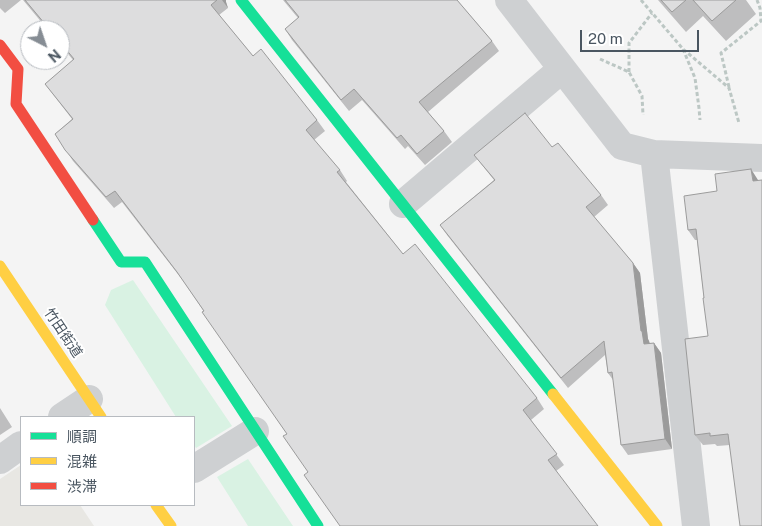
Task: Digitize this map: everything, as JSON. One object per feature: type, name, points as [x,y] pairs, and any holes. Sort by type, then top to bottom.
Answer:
[{"type":"main road","points":[[241,0],[657,526]]},
{"type":"main road","points":[[0,44],[18,69],[16,104],[120,262],[145,262],[318,526]]},
{"type":"main road","name":"竹田街道","points":[[0,266],[95,408]]},
{"type":"main road","points":[[157,506],[171,526]]},
{"type":"street","points":[[509,0],[622,146],[654,154],[762,158]]},
{"type":"street","points":[[403,204],[562,69]]},
{"type":"street","points":[[654,154],[696,526]]},
{"type":"street","points":[[66,416],[95,408]]},
{"type":"street","points":[[195,468],[255,431]]},
{"type":"street","points":[[0,460],[20,446]]},
{"type":"path","points":[[641,0],[683,49],[729,88]]},
{"type":"path","points":[[683,49],[695,78],[700,108],[700,129],[725,157],[740,126],[729,88],[722,52],[761,21],[757,0]]},
{"type":"path","points":[[629,72],[629,43],[652,13]]},
{"type":"shaded area","points":[[20,466],[20,506],[81,506],[94,526],[0,526],[0,479]]},
{"type":"green space","points":[[133,280],[232,426],[196,448],[195,416],[175,416],[105,305],[111,290]]},
{"type":"green space","points":[[248,459],[293,526],[248,526],[217,477]]},
{"type":"building","points":[[25,0],[217,0],[211,5],[253,56],[261,49],[317,120],[306,130],[340,170],[337,172],[403,254],[415,244],[537,398],[523,410],[557,454],[548,460],[598,526],[340,526],[304,475],[308,472],[283,436],[287,434],[202,312],[204,311],[177,272],[115,191],[106,197],[65,150],[55,134],[73,119],[45,84],[61,70],[70,70],[70,62],[74,59],[70,54],[70,20],[42,20]]},
{"type":"building","points":[[285,0],[457,0],[492,41],[419,102],[444,131],[417,154],[401,135],[397,138],[354,89],[341,100],[285,29],[299,17]]},
{"type":"building","points":[[661,0],[686,0],[672,12]]},
{"type":"building","points":[[693,0],[736,0],[712,21]]},
{"type":"building","points":[[525,113],[552,147],[558,143],[601,195],[586,207],[633,263],[644,344],[654,343],[665,439],[621,445],[612,372],[608,373],[604,341],[561,378],[440,225],[495,180],[474,155]]},
{"type":"building","points":[[751,169],[753,181],[762,180],[762,526],[740,526],[728,434],[710,436],[710,433],[695,435],[685,339],[708,336],[696,229],[688,230],[684,196],[717,191],[715,174]]},
{"type":"traffic: fast","points":[[241,0],[553,394]]},
{"type":"traffic: fast","points":[[93,220],[121,262],[145,262],[318,526]]},
{"type":"traffic: slow","points":[[0,266],[100,416]]},
{"type":"traffic: slow","points":[[553,394],[657,526]]},
{"type":"traffic: slow","points":[[157,506],[171,526]]},
{"type":"traffic: jam","points":[[0,45],[18,69],[16,104],[93,220]]}]
